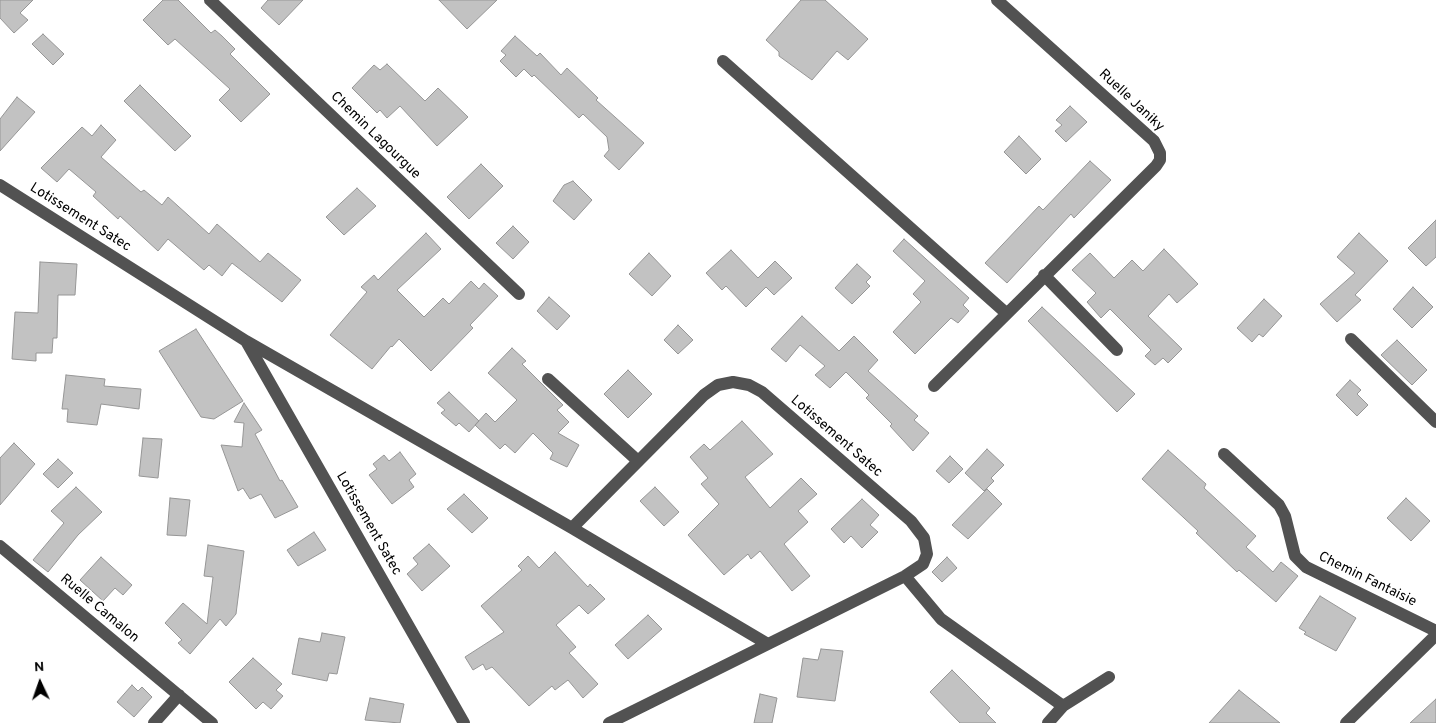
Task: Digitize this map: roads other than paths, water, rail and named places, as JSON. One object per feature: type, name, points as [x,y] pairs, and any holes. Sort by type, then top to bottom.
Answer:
[{"type":"street","name":"Chemin Lagourgue","points":[[210,0],[519,294]]},
{"type":"street","name":"Ruelle Janiky","points":[[934,386],[1156,166],[1160,153],[1154,141],[997,0]]},
{"type":"street","points":[[723,61],[1006,313]]},
{"type":"street","name":"Lotissement Satec","points":[[0,185],[246,341],[572,528],[766,643]]},
{"type":"street","points":[[1044,275],[1117,350]]},
{"type":"street","points":[[1351,339],[1436,422]]},
{"type":"street","name":"Lotissement Satec","points":[[246,341],[464,723]]},
{"type":"street","points":[[548,379],[638,461]]},
{"type":"street","name":"Lotissement Satec","points":[[572,528],[704,395],[718,385],[733,382],[750,385],[762,392],[912,522],[924,538],[927,554],[923,564],[905,576],[766,643],[609,723]]},
{"type":"street","name":"Chemin Fantaisie","points":[[1224,454],[1279,505],[1295,556],[1306,567],[1436,631]]},
{"type":"street","name":"Ruelle Camalon","points":[[0,546],[212,723]]},
{"type":"street","points":[[905,576],[941,618],[1063,706]]},
{"type":"street","points":[[1346,723],[1436,635]]},
{"type":"street","points":[[1048,723],[1063,706],[1110,677]]},
{"type":"street","points":[[154,723],[179,695]]}]
